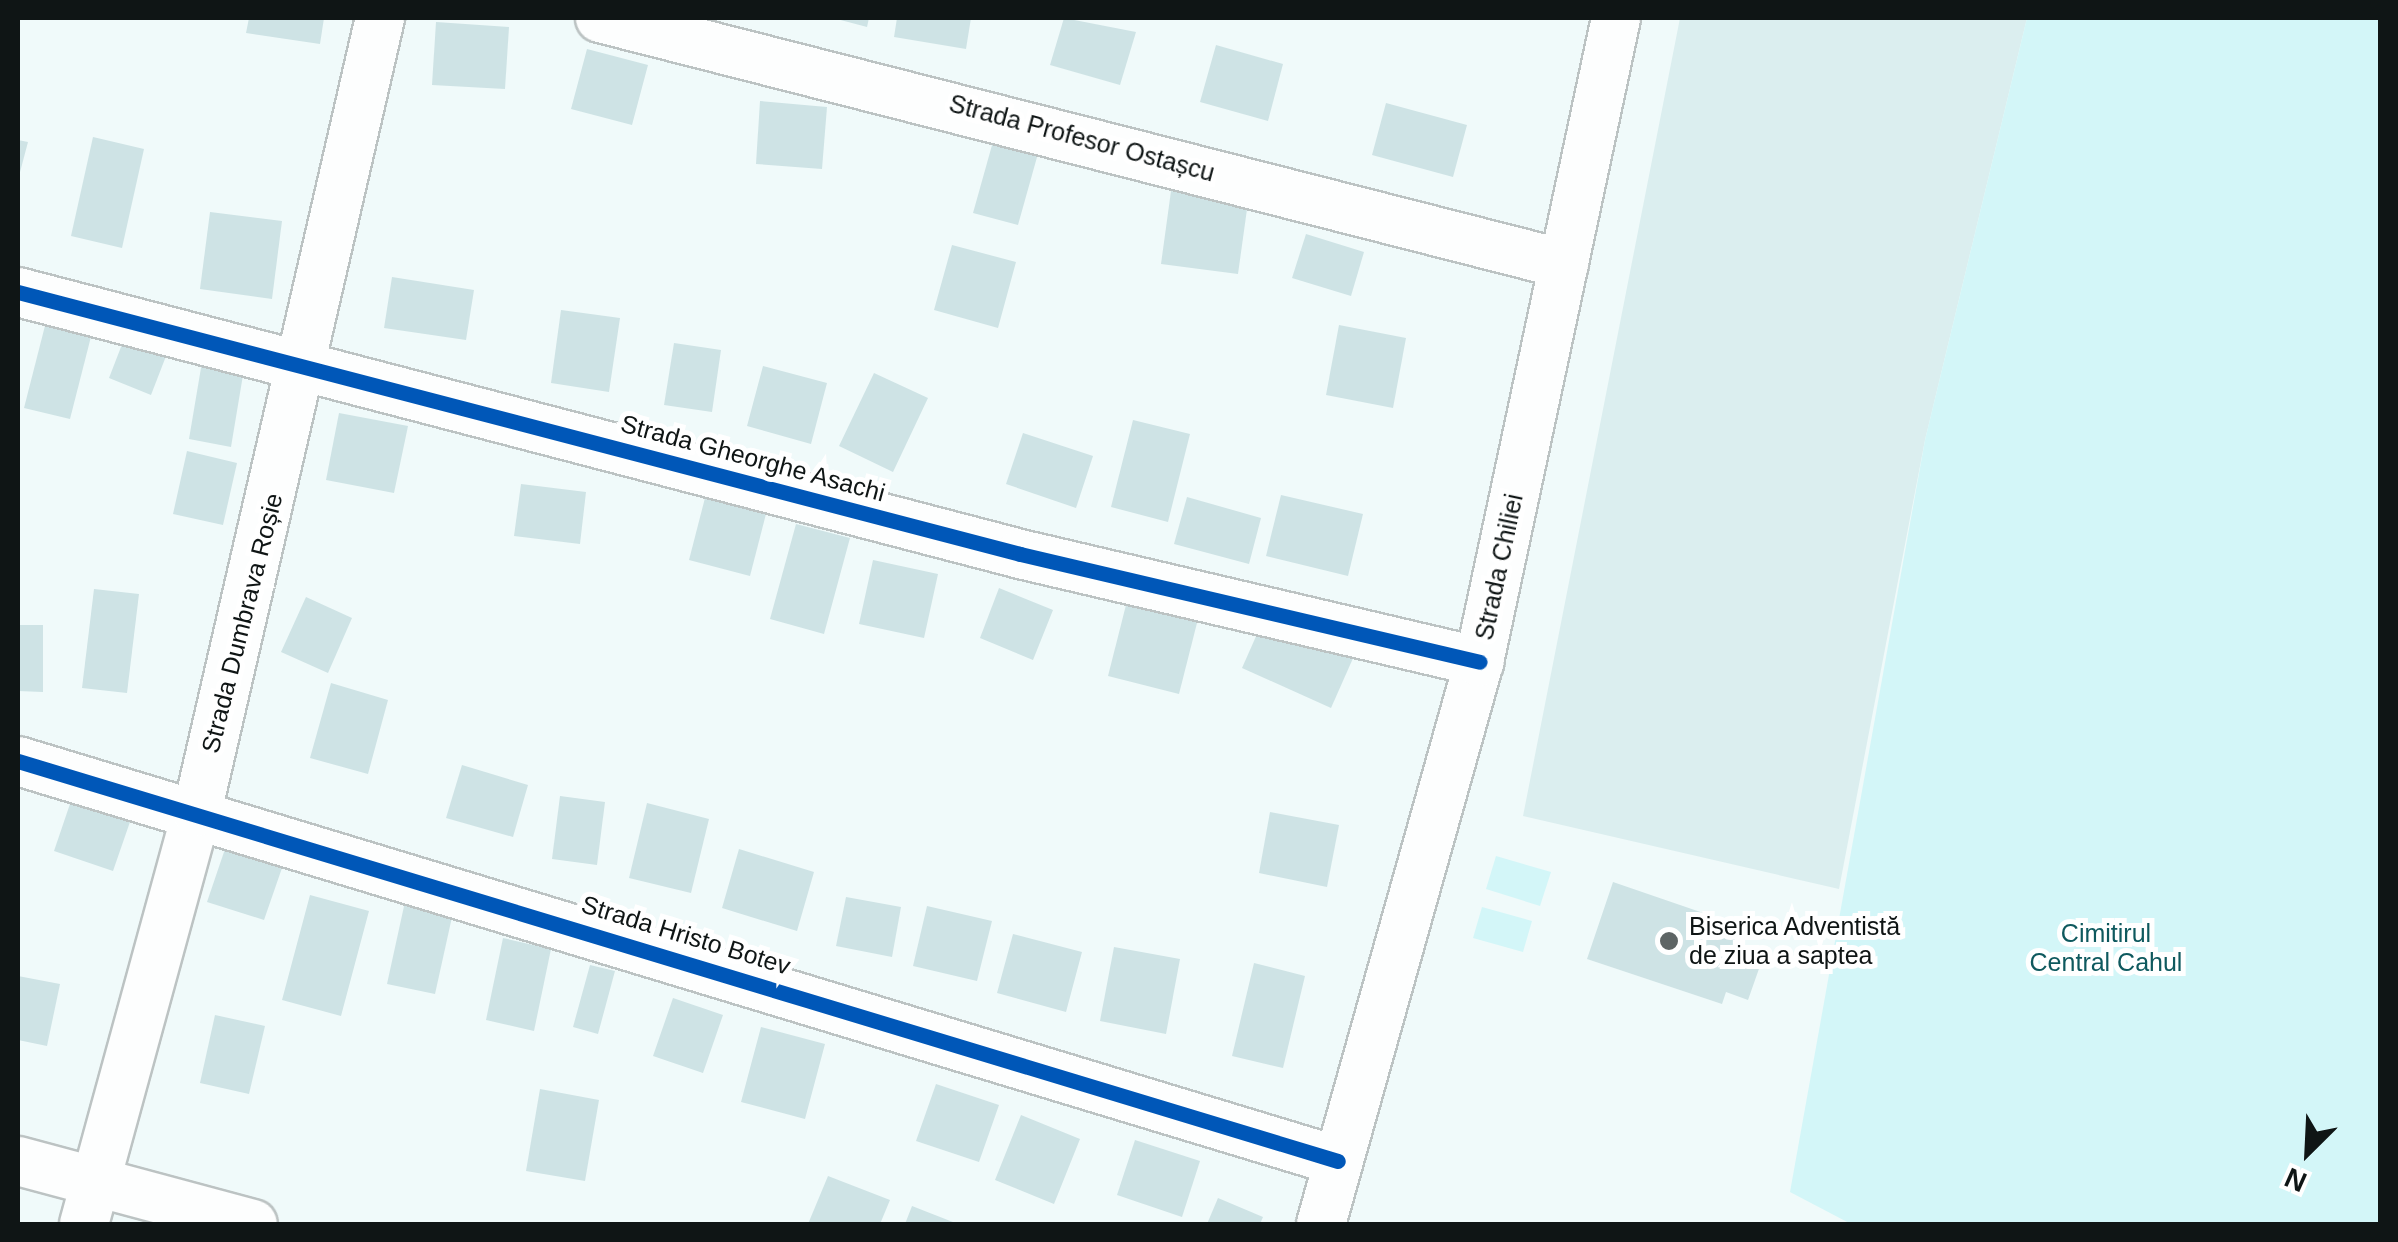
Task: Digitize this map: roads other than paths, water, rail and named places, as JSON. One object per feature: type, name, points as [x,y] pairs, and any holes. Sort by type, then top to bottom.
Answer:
[{"type":"street","name":"Strada Dumbrava Roșie","points":[[90,1203],[197,812],[304,368],[380,18]]},
{"type":"street","name":"Strada Profesor Ostașcu","points":[[600,18],[1564,264]]},
{"type":"street","name":"Strada Chiliei","points":[[1321,1224],[1479,662],[1616,18]]},
{"type":"street","name":"Strada Gheorghe Asachi","points":[[18,292],[304,368],[1479,662]]},
{"type":"street","name":"Strada Hristo Botev","points":[[18,761],[197,812],[1338,1161]]},
{"type":"street","points":[[18,1161],[90,1203],[253,1224]]},
{"type":"place","name":"Biserica Adventistă de ziua a saptea","points":[[1669,941]]},
{"type":"park label","name":"Cimitirul Central Cahul","points":[[2106,948]]}]
